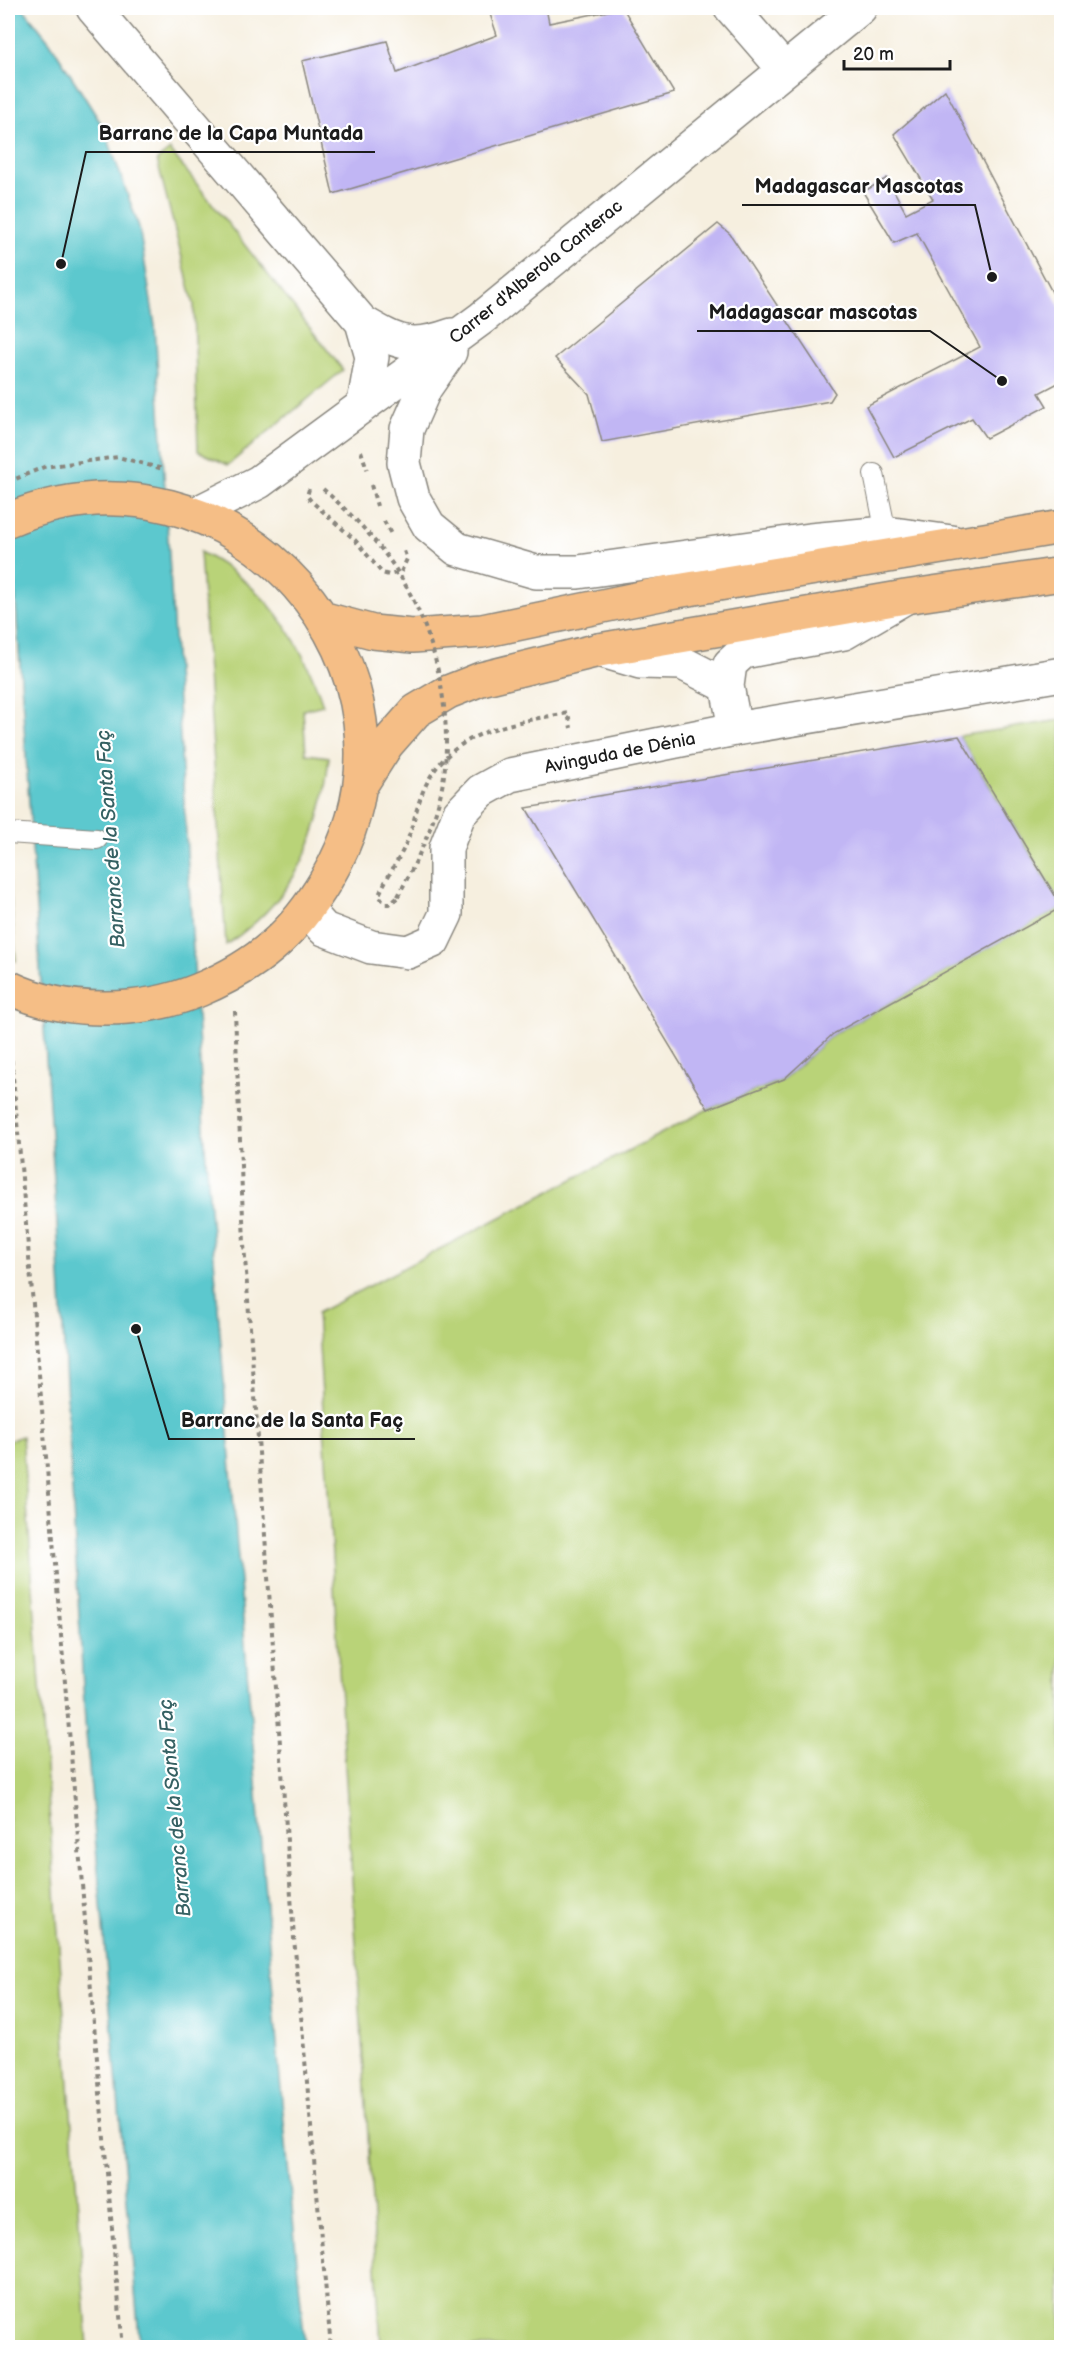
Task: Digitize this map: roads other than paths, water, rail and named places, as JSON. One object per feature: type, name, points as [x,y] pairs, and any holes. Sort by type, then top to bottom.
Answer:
[{"type":"main road","points":[[8,520],[28,511],[66,502],[105,499],[144,501],[188,512],[234,532],[269,556],[300,585],[325,619],[341,649],[358,704],[363,749],[362,783],[344,851],[308,911],[231,993],[186,995],[145,1005],[102,1008],[58,1003],[12,989]]},
{"type":"main road","points":[[325,619],[373,632],[413,636],[483,631],[665,593],[1062,527]]},
{"type":"main road","points":[[362,783],[387,744],[416,711],[448,692],[481,679],[599,650],[905,597],[1062,574]]},
{"type":"street","points":[[93,8],[362,322],[398,343],[430,343],[465,331]]},
{"type":"street","points":[[731,8],[784,69]]},
{"type":"street","name":"Carrer d'Alberola Canterac","points":[[188,512],[259,482],[465,331],[860,8]]},
{"type":"street","points":[[362,322],[372,357],[364,403]]},
{"type":"street","points":[[465,331],[425,388],[406,429],[404,463],[413,498],[429,526],[458,549],[536,572],[578,572],[810,540],[886,533],[960,543]]},
{"type":"street","points":[[735,729],[727,686],[730,664],[743,652],[844,633],[905,597]]},
{"type":"street","points":[[599,650],[640,662],[682,663],[727,686]]},
{"type":"street","name":"Avinguda de Dénia","points":[[308,911],[324,929],[371,947],[408,952],[433,941],[446,914],[446,848],[459,814],[481,791],[510,775],[735,729],[1062,674]]},
{"type":"lane","points":[[874,474],[886,533]]},
{"type":"lane","points":[[8,832],[17,835],[97,839]]},
{"type":"water","points":[[8,8],[23,8],[50,42],[104,128],[139,227],[155,326],[205,1146],[279,2069],[305,2347],[140,2347],[85,1722],[58,1240],[8,484]]},
{"type":"place","name":"Barranc de la Capa Muntada","points":[[61,264]]},
{"type":"place","name":"Madagascar Mascotas","points":[[992,277]]},
{"type":"place","name":"Madagascar mascotas","points":[[1002,381]]},
{"type":"place","name":"Barranc de la Santa Faç","points":[[136,1329]]}]
